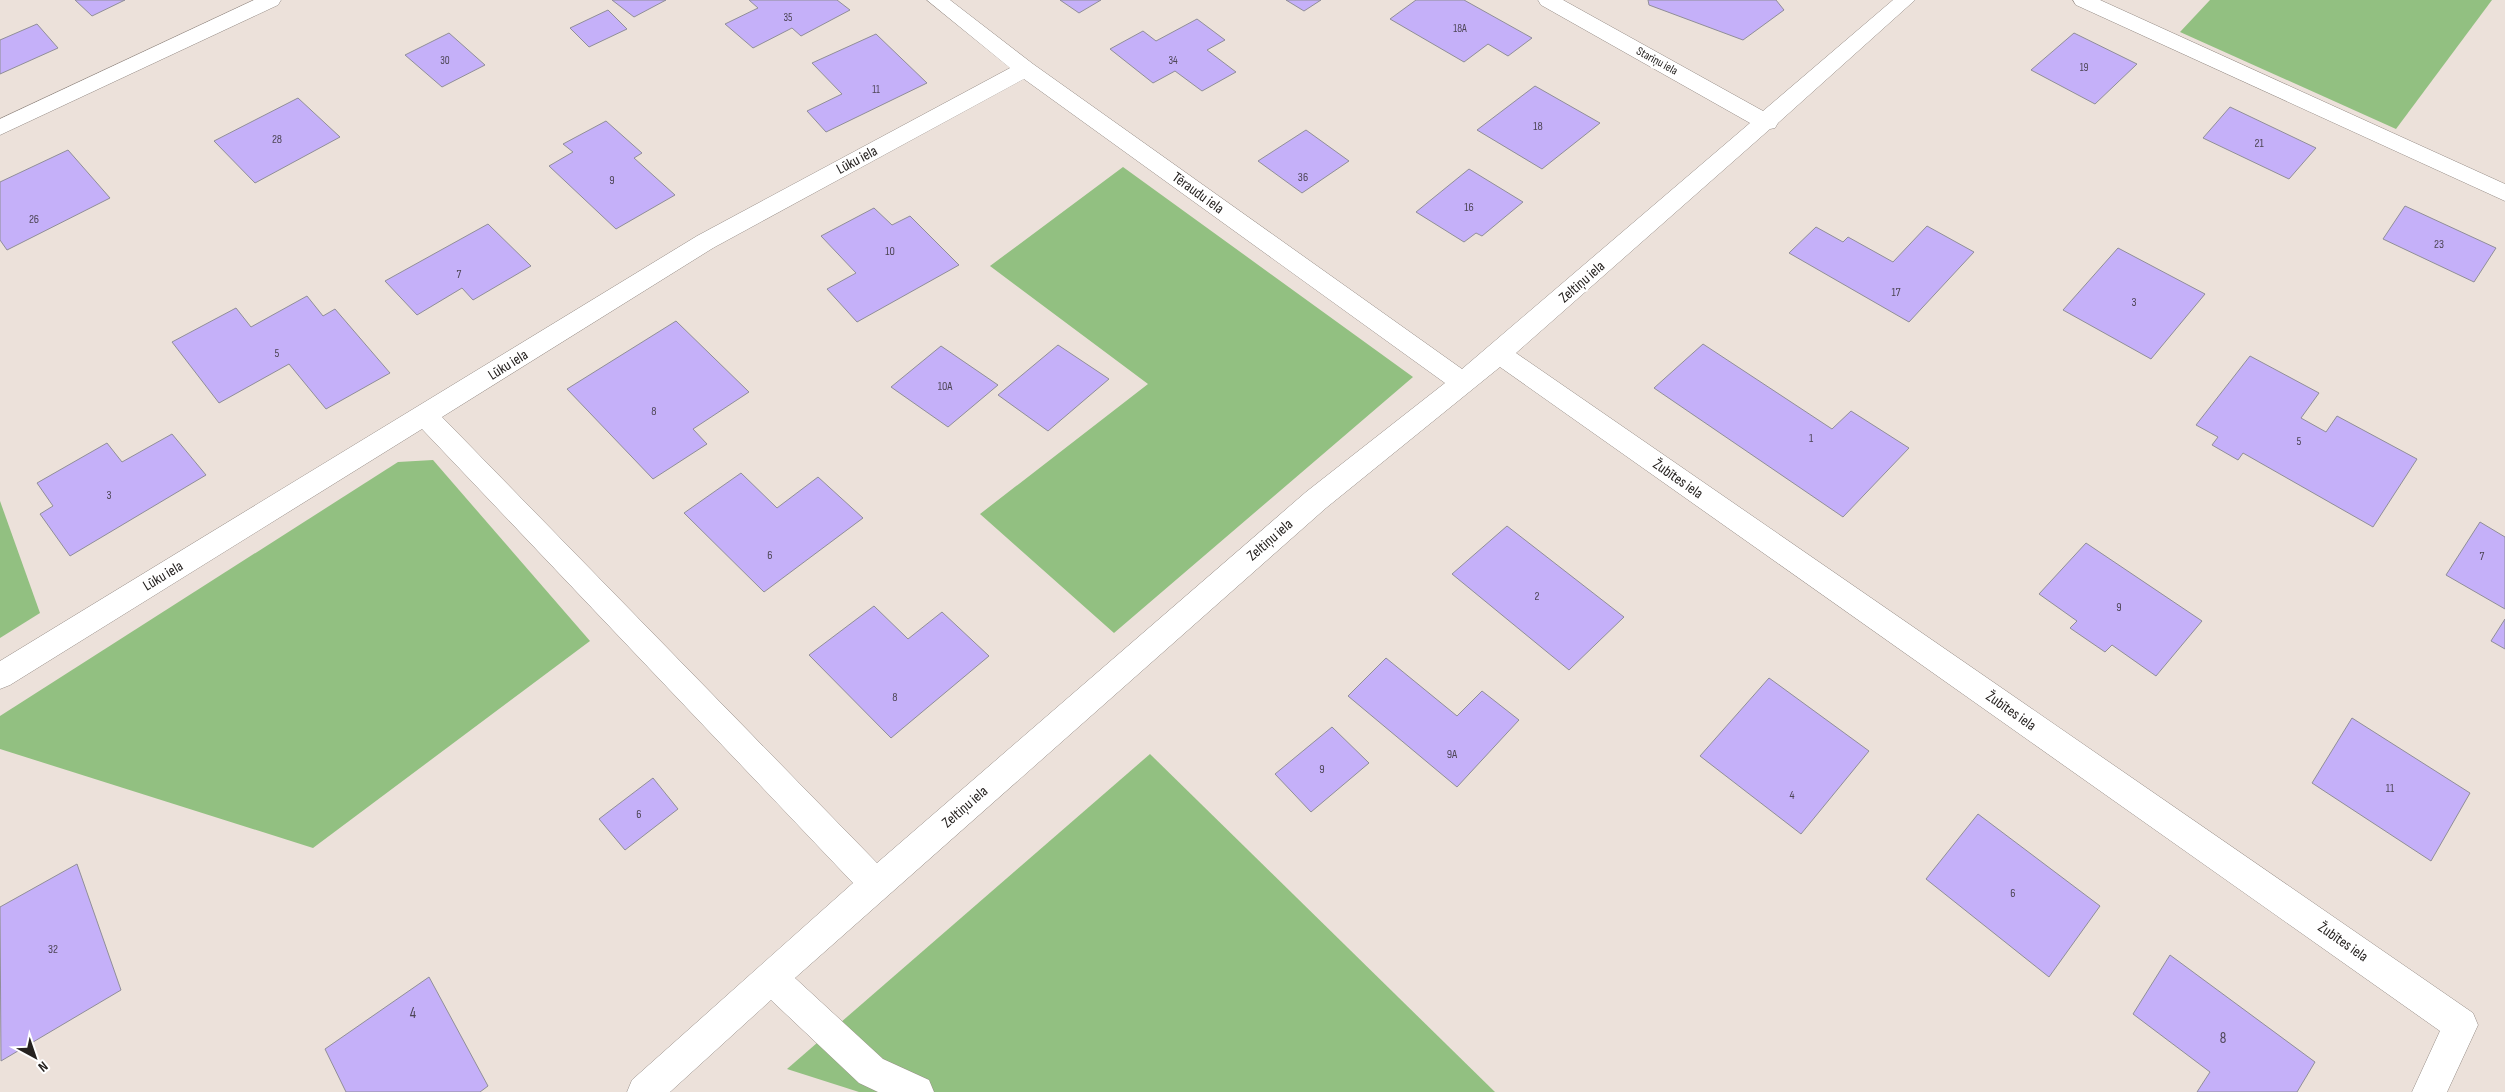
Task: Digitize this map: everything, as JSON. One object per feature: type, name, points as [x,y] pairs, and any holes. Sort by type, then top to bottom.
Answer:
[{"type":"street","points":[[0,128],[271,0]]},
{"type":"street","name":"Tēraudu iela","points":[[937,0],[1025,69],[1463,383]]},
{"type":"street","name":"Stariņu iela","points":[[1548,0],[1767,123]]},
{"type":"street","name":"Zeltiņu iela","points":[[644,1092],[876,884],[1316,500],[1499,354],[1767,123],[1905,0]]},
{"type":"street","points":[[2083,0],[2505,193]]},
{"type":"street","name":"Lūku iela","points":[[0,676],[705,242],[1025,69]]},
{"type":"street","name":"Žubītes iela","points":[[1499,354],[2462,1025],[2429,1092]]},
{"type":"street","points":[[425,416],[876,884]]},
{"type":"street","points":[[772,979],[870,1071],[917,1092]]},
{"type":"green space","points":[[2210,0],[2492,0],[2396,129],[2180,32]]},
{"type":"green space","points":[[1123,167],[1413,377],[1114,633],[980,514],[1148,384],[990,266]]},
{"type":"green space","points":[[433,460],[590,641],[313,848],[0,749],[0,716],[398,462]]},
{"type":"green space","points":[[0,501],[40,613],[0,638]]},
{"type":"green space","points":[[1150,754],[1495,1092],[859,1092],[787,1069]]},
{"type":"building","points":[[75,0],[125,0],[92,16]]},
{"type":"building","points":[[612,0],[666,0],[634,17]]},
{"type":"building","points":[[749,0],[837,0],[850,10],[801,36],[792,28],[753,48],[725,24],[758,8]]},
{"type":"building","points":[[1060,0],[1101,0],[1079,13]]},
{"type":"building","points":[[1286,0],[1321,0],[1304,11]]},
{"type":"building","points":[[1416,0],[1464,0],[1532,38],[1508,56],[1488,44],[1464,62],[1390,19]]},
{"type":"building","points":[[1648,0],[1776,0],[1784,10],[1743,40],[1649,5]]},
{"type":"building","points":[[608,10],[627,29],[589,47],[570,28]]},
{"type":"building","points":[[1197,19],[1225,40],[1207,50],[1236,72],[1202,91],[1175,71],[1153,83],[1110,49],[1143,31],[1156,41]]},
{"type":"building","points":[[37,24],[58,48],[0,74],[0,40]]},
{"type":"building","points":[[449,33],[485,65],[442,87],[405,55]]},
{"type":"building","points":[[2074,33],[2137,64],[2095,104],[2031,70]]},
{"type":"building","points":[[876,34],[927,83],[826,132],[807,111],[842,94],[812,63]]},
{"type":"building","points":[[1535,86],[1600,123],[1542,169],[1477,130]]},
{"type":"building","points":[[298,98],[340,137],[255,183],[214,141]]},
{"type":"building","points":[[2230,107],[2316,148],[2289,179],[2203,138]]},
{"type":"building","points":[[606,121],[642,153],[634,158],[675,195],[616,229],[549,166],[573,152],[563,144]]},
{"type":"building","points":[[1306,130],[1349,161],[1302,193],[1258,161]]},
{"type":"building","points":[[68,150],[110,198],[7,250],[0,240],[0,182]]},
{"type":"building","points":[[1469,169],[1523,202],[1482,236],[1476,233],[1464,242],[1416,212]]},
{"type":"building","points":[[2405,206],[2496,248],[2474,282],[2383,239]]},
{"type":"building","points":[[874,208],[892,225],[910,216],[959,265],[857,322],[827,289],[856,273],[821,236]]},
{"type":"building","points":[[488,224],[531,266],[473,300],[462,288],[417,315],[385,281]]},
{"type":"building","points":[[1927,226],[1974,252],[1909,322],[1789,253],[1816,227],[1843,242],[1848,237],[1893,262]]},
{"type":"building","points":[[2118,248],[2205,294],[2151,359],[2063,310]]},
{"type":"building","points":[[307,296],[323,316],[335,309],[390,373],[326,409],[289,364],[219,403],[172,342],[236,308],[251,327]]},
{"type":"building","points":[[676,321],[749,392],[693,429],[707,444],[653,479],[567,389]]},
{"type":"building","points":[[1703,344],[1832,429],[1851,411],[1909,448],[1843,517],[1654,388]]},
{"type":"building","points":[[1058,345],[1109,379],[1048,431],[998,395]]},
{"type":"building","points":[[941,346],[998,385],[948,427],[891,387]]},
{"type":"building","points":[[2250,356],[2319,393],[2301,418],[2326,432],[2337,416],[2417,459],[2373,527],[2243,453],[2238,460],[2212,445],[2218,437],[2196,425]]},
{"type":"building","points":[[172,434],[206,475],[70,556],[40,514],[53,506],[37,483],[107,443],[122,462]]},
{"type":"building","points":[[741,473],[777,508],[818,477],[863,518],[764,592],[684,513]]},
{"type":"building","points":[[2480,522],[2505,537],[2505,609],[2446,575]]},
{"type":"building","points":[[1507,526],[1624,617],[1569,670],[1452,574]]},
{"type":"building","points":[[2086,543],[2202,621],[2156,676],[2112,645],[2105,652],[2070,628],[2077,621],[2039,594]]},
{"type":"building","points":[[874,606],[908,639],[942,612],[989,656],[891,738],[809,655]]},
{"type":"building","points":[[2505,619],[2505,649],[2491,641]]},
{"type":"building","points":[[1386,658],[1457,716],[1482,691],[1519,720],[1457,787],[1348,696]]},
{"type":"building","points":[[1769,678],[1869,751],[1801,834],[1700,756]]},
{"type":"building","points":[[2352,718],[2470,793],[2431,861],[2312,783]]},
{"type":"building","points":[[1332,727],[1369,763],[1311,812],[1275,774]]},
{"type":"building","points":[[653,778],[678,809],[625,850],[599,819]]},
{"type":"building","points":[[1978,814],[2100,906],[2049,977],[1926,879]]},
{"type":"building","points":[[77,864],[121,990],[1,1061],[0,907]]},
{"type":"building","points":[[2170,955],[2315,1062],[2297,1092],[2197,1092],[2210,1072],[2133,1014]]},
{"type":"building","points":[[429,977],[488,1086],[480,1092],[346,1092],[325,1049]]}]
